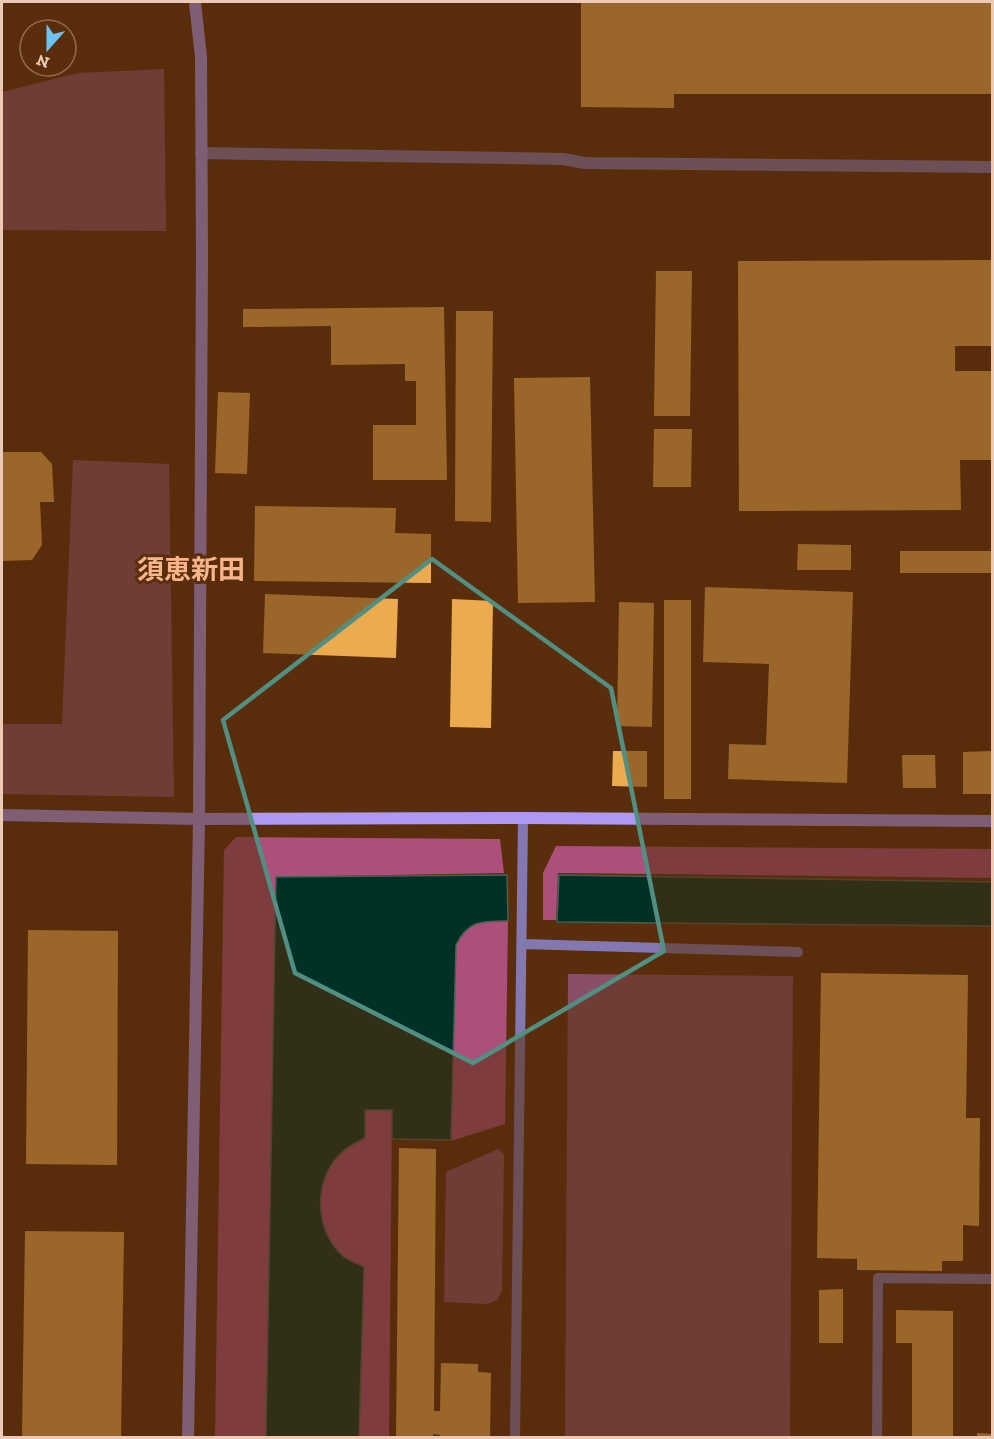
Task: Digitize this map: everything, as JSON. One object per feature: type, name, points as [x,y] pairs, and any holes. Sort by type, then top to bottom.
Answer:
[{"type":"street","points":[[188,1437],[199,819],[201,57],[195,3]]},
{"type":"street","points":[[201,153],[563,159],[585,163],[993,167]]},
{"type":"street","points":[[2,815],[199,819],[523,818],[993,821]]},
{"type":"lane","points":[[515,1437],[523,818]]},
{"type":"lane","points":[[523,944],[798,952]]},
{"type":"lane","points":[[877,1437],[878,1278],[992,1279]]},
{"type":"highlighted area","points":[[432,559],[611,688],[664,951],[473,1063],[295,973],[223,720]]},
{"type":"shaded area","points":[[164,69],[166,231],[2,230],[2,92],[58,78],[78,78],[78,73]]},
{"type":"shaded area","points":[[73,460],[169,464],[174,797],[2,794],[2,724],[62,724]]},
{"type":"shaded area","points":[[236,837],[500,839],[504,873],[276,877],[266,1437],[215,1438],[224,850]]},
{"type":"shaded area","points":[[556,846],[992,849],[992,878],[558,873],[556,920],[543,920],[543,873]]},
{"type":"shaded area","points":[[486,921],[508,921],[505,1124],[451,1141],[456,945],[468,929]]},
{"type":"shaded area","points":[[568,974],[793,976],[790,1437],[565,1437]]},
{"type":"shaded area","points":[[365,1110],[392,1110],[389,1437],[359,1437],[364,1267],[346,1258],[334,1247],[327,1234],[321,1207],[321,1193],[330,1167],[344,1151],[365,1138]]},
{"type":"shaded area","points":[[498,1149],[504,1155],[502,1291],[497,1300],[488,1304],[444,1302],[446,1172]]},
{"type":"water","points":[[507,875],[508,921],[483,922],[471,926],[456,945],[451,1140],[392,1139],[392,1110],[365,1110],[365,1138],[341,1153],[330,1167],[324,1180],[321,1207],[327,1234],[343,1256],[364,1267],[359,1437],[266,1437],[276,877]]},
{"type":"water","points":[[559,875],[992,882],[992,926],[557,922]]},
{"type":"building","points":[[581,2],[992,2],[992,94],[674,94],[674,108],[581,107]]},
{"type":"building","points":[[992,260],[992,346],[955,346],[955,371],[992,371],[992,460],[960,460],[961,510],[739,511],[738,261]]},
{"type":"building","points":[[656,271],[692,271],[690,416],[654,416]]},
{"type":"building","points":[[444,307],[447,480],[373,480],[373,425],[416,425],[416,381],[405,381],[405,364],[331,365],[331,326],[243,327],[243,309]]},
{"type":"building","points":[[456,311],[493,311],[491,522],[455,521]]},
{"type":"building","points":[[590,377],[595,602],[518,603],[514,378]]},
{"type":"building","points":[[218,392],[250,393],[247,474],[215,473]]},
{"type":"building","points":[[654,429],[692,429],[691,487],[653,487]]},
{"type":"building","points":[[2,452],[41,452],[52,464],[54,502],[40,502],[42,545],[32,560],[2,561]]},
{"type":"building","points":[[255,506],[396,508],[395,533],[431,534],[431,583],[254,581]]},
{"type":"building","points":[[798,544],[851,545],[851,570],[797,570]]},
{"type":"building","points":[[900,551],[992,551],[992,573],[900,573]]},
{"type":"building","points":[[705,587],[853,592],[847,783],[728,779],[729,744],[766,745],[769,664],[703,662]]},
{"type":"building","points":[[265,594],[398,599],[396,658],[263,653]]},
{"type":"building","points":[[452,599],[493,601],[491,728],[450,727]]},
{"type":"building","points":[[664,600],[691,600],[691,799],[664,799]]},
{"type":"building","points":[[619,602],[654,603],[652,727],[617,726]]},
{"type":"building","points":[[613,751],[647,751],[647,787],[612,786]]},
{"type":"building","points":[[991,751],[992,794],[963,794],[963,752]]},
{"type":"building","points":[[902,755],[935,755],[936,788],[903,788]]},
{"type":"building","points":[[28,930],[118,931],[117,1165],[26,1164]]},
{"type":"building","points":[[821,973],[968,975],[966,1118],[980,1118],[979,1226],[963,1225],[963,1261],[942,1261],[942,1271],[857,1270],[857,1259],[817,1258]]},
{"type":"building","points":[[399,1148],[436,1149],[434,1411],[440,1411],[441,1363],[478,1364],[478,1372],[491,1373],[490,1438],[440,1438],[440,1435],[433,1434],[433,1438],[396,1438]]},
{"type":"building","points":[[25,1231],[124,1232],[121,1438],[22,1438]]},
{"type":"building","points":[[843,1289],[843,1343],[819,1343],[819,1290]]},
{"type":"building","points":[[896,1310],[953,1311],[953,1438],[912,1438],[912,1343],[896,1343]]},
{"type":"building","points":[[977,1433],[992,1434],[992,1438],[977,1438]]},
{"type":"district","name":"須恵新田","points":[[191,570]]}]
